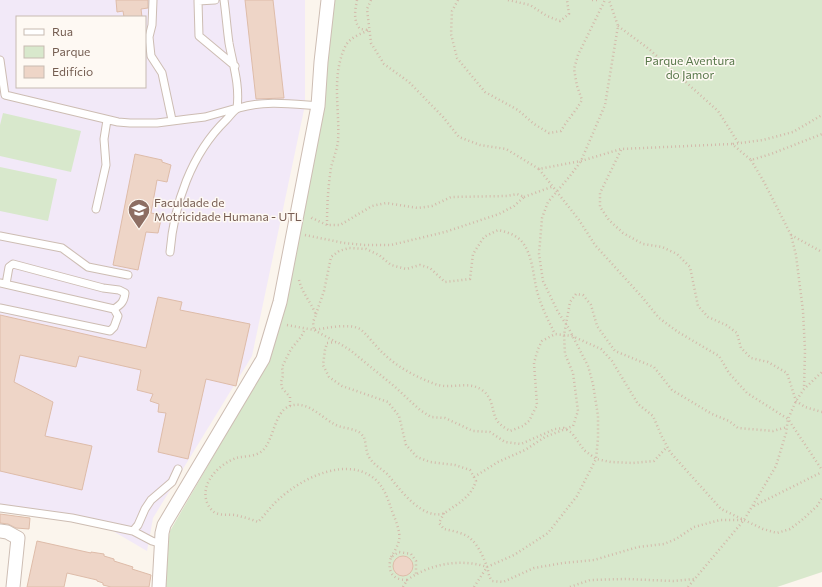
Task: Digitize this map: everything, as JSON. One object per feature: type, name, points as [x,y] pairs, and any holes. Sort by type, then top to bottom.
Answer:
[{"type":"street","points":[[159,587],[162,533],[164,524],[262,359],[280,302],[318,106],[328,0]]},
{"type":"street","points":[[0,531],[7,532],[18,538],[13,587]]},
{"type":"lane","points":[[154,0],[152,25],[149,37],[150,56],[162,73],[172,120]]},
{"type":"lane","points":[[215,0],[198,2],[199,36],[235,67]]},
{"type":"lane","points":[[170,252],[175,215],[186,182],[201,151],[211,136],[237,108],[239,94],[235,67],[229,44],[224,0]]},
{"type":"lane","points":[[0,60],[2,96],[107,120],[130,123],[157,123],[205,117],[237,108],[281,103],[318,106]]},
{"type":"lane","points":[[96,209],[106,165],[104,139],[107,120]]},
{"type":"lane","points":[[0,236],[62,248],[88,268],[128,274]]},
{"type":"lane","points":[[13,264],[103,288],[119,290],[125,293],[124,301],[121,305],[114,309],[3,283],[9,268],[13,264]]},
{"type":"lane","points":[[0,308],[110,331],[114,327],[118,316],[114,309]]},
{"type":"lane","points":[[133,531],[151,500],[172,482],[178,469]]},
{"type":"lane","points":[[0,508],[72,518],[133,531],[152,541],[162,544]]},
{"type":"path","points":[[357,0],[355,18],[356,24],[360,29],[369,30]]},
{"type":"path","points":[[371,0],[367,9],[371,43],[384,64],[409,82],[443,117],[459,137],[480,145],[506,149],[539,168],[579,220],[595,245],[659,318],[678,332],[719,356],[729,373],[747,393],[788,420],[822,471],[753,506]]},
{"type":"path","points":[[458,0],[452,11],[451,34],[458,58],[485,92],[518,110],[534,124],[549,132],[561,131],[566,121],[575,113],[582,100],[577,86],[574,69],[578,55],[605,0]]},
{"type":"path","points":[[508,0],[530,5],[547,16],[560,21],[569,14],[567,0]]},
{"type":"path","points":[[592,0],[597,0]]},
{"type":"path","points":[[474,587],[487,567],[514,555],[548,533],[577,496],[596,459],[598,416],[593,384],[588,366],[558,312],[543,281],[539,254],[542,218],[548,202],[581,161],[605,105],[618,26],[609,0]]},
{"type":"path","points":[[618,26],[649,49],[718,111],[739,144]]},
{"type":"path","points":[[327,225],[327,203],[331,174],[338,142],[336,93],[339,68],[345,46],[355,36],[369,30]]},
{"type":"path","points":[[539,168],[581,161],[621,149],[739,144],[763,140],[793,132],[822,114]]},
{"type":"path","points":[[750,160],[772,154],[822,134]]},
{"type":"path","points":[[732,144],[750,160],[764,182],[792,235],[803,311],[805,350],[804,389]]},
{"type":"path","points":[[621,149],[600,193],[600,207],[609,220],[623,233],[643,244],[662,247],[677,254],[690,267],[698,306],[708,317],[726,325],[737,333],[741,348],[751,358],[768,362],[787,373],[796,402],[805,407],[822,412]]},
{"type":"path","points":[[299,234],[344,243],[391,245],[445,232],[499,214],[514,206],[524,197],[554,186]]},
{"type":"path","points":[[308,214],[312,218],[327,225],[340,225],[372,206],[386,203],[418,208],[432,206],[451,197],[518,194],[524,197]]},
{"type":"path","points":[[314,330],[313,322],[324,291],[331,256],[339,251],[349,248],[366,250],[379,255],[391,265],[406,269],[420,265],[430,268],[445,282],[457,282],[470,279],[473,254],[484,237],[498,230],[511,233],[522,242],[531,260],[543,312],[555,334]]},
{"type":"path","points":[[792,235],[822,252]]},
{"type":"path","points":[[298,274],[305,297],[313,307],[316,315]]},
{"type":"path","points":[[474,477],[498,462],[524,450],[545,437],[573,426],[578,411],[573,373],[565,354],[564,335],[570,302],[576,294],[583,295],[591,305],[597,326],[615,351],[654,367],[672,390],[712,414],[729,421],[738,428],[773,431],[787,427]]},
{"type":"path","points":[[274,322],[314,330],[343,326],[360,329],[383,354],[399,367],[436,385],[471,385],[482,389],[490,396],[494,413],[499,424],[510,431],[523,426],[529,421],[537,405],[534,363],[542,341],[555,334],[572,336],[601,349],[612,361],[638,404],[653,416],[670,452],[721,509],[762,529],[777,532],[790,529],[812,510],[822,498]]},
{"type":"path","points":[[290,406],[290,397],[282,388],[282,367],[291,349],[305,329]]},
{"type":"path","points":[[314,330],[350,350],[394,386],[420,410],[431,417],[445,418],[474,431],[490,432],[505,442],[522,444],[555,429],[565,429],[572,433],[584,450],[596,459],[626,463],[654,461],[667,447]]},
{"type":"path","points":[[337,342],[327,343],[325,350],[323,365],[329,377],[342,386],[388,402],[399,416],[406,445],[417,457],[430,462],[455,465],[470,470],[476,481],[472,491],[463,500],[444,513],[438,514],[427,512],[413,504],[400,491],[388,475],[368,456],[364,437],[357,431],[345,429],[334,424],[311,408],[299,405],[290,406],[281,414],[266,446],[261,452],[236,458],[218,468],[209,480],[205,493],[208,505],[214,512],[223,515],[240,516],[258,522],[279,499],[301,483],[320,473],[340,469],[356,470],[368,474],[378,482],[387,498],[396,524],[399,539],[391,557],[389,566],[392,575],[400,580],[407,580]]},
{"type":"path","points":[[688,587],[744,520],[753,506],[776,466],[788,420],[796,402],[804,389],[822,372]]},
{"type":"path","points":[[444,513],[439,523],[444,529],[456,531],[471,538],[487,567],[487,574],[492,581],[503,582],[534,568],[594,560],[638,547],[664,544],[676,539],[694,527],[720,520],[744,520]]},
{"type":"path","points":[[391,557],[399,552],[411,554],[416,561],[416,574]]},
{"type":"path","points":[[403,587],[407,580],[416,574],[429,568],[448,563],[478,564],[487,567]]},
{"type":"path","points":[[570,587],[590,580],[626,579],[673,581],[694,579]]},
{"type":"shaded area","name":"Faculdade de Motricidade Humana - UTL","points":[[0,0],[305,0],[305,105],[252,356],[153,518],[147,551],[106,527],[0,507]]},
{"type":"green space","name":"Parque Aventura do Jamor","points":[[330,0],[822,0],[822,572],[777,587],[161,587],[170,531],[265,367],[287,302],[325,104]]},
{"type":"green space","points":[[3,113],[81,131],[71,172],[0,156],[0,125]]},
{"type":"green space","points":[[0,167],[57,179],[48,221],[0,211]]},
{"type":"building","points":[[116,0],[148,0],[148,8],[141,9],[142,16],[124,16],[123,11],[117,12]]},
{"type":"building","points":[[245,0],[273,0],[284,98],[256,99]]},
{"type":"building","points":[[135,154],[162,160],[162,162],[171,165],[167,182],[157,180],[151,213],[162,215],[158,233],[146,232],[138,270],[113,265]]},
{"type":"building","points":[[158,297],[182,302],[180,310],[250,324],[236,386],[206,379],[188,459],[158,452],[166,413],[158,412],[159,404],[150,401],[153,394],[137,390],[141,370],[79,356],[76,367],[20,355],[14,382],[53,402],[45,436],[92,446],[82,490],[0,471],[0,315],[146,348]]},
{"type":"building","points":[[0,514],[30,518],[29,529],[16,528],[8,524],[0,523]]},
{"type":"building","points":[[37,541],[91,553],[104,554],[104,556],[114,559],[114,561],[151,575],[149,587],[111,587],[103,585],[103,583],[97,580],[67,573],[64,587],[27,587]]},
{"type":"building","points":[[403,556],[410,559],[413,566],[410,573],[403,576],[396,573],[393,566],[396,559]]},
{"type":"place","name":"Faculdade de Motricidade Humana - UTL","points":[[139,230]]}]
